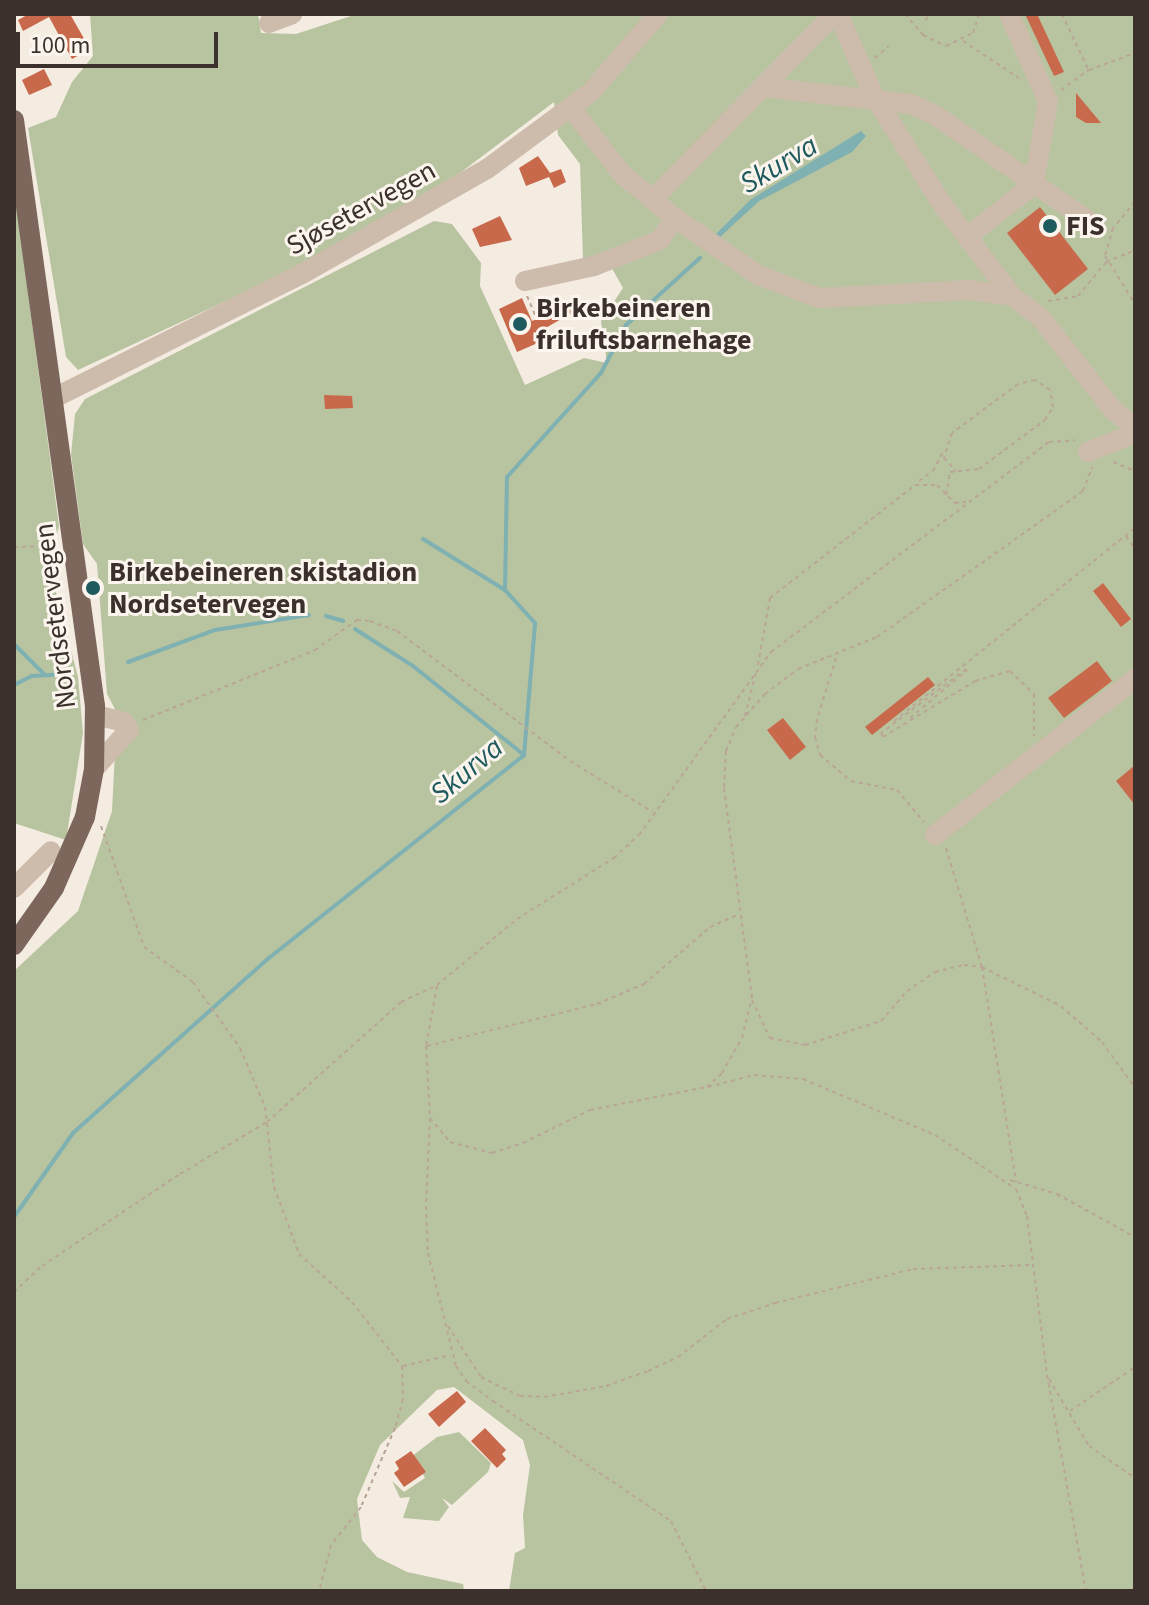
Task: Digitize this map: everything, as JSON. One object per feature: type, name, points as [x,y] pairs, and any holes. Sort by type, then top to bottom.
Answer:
[{"type":"main road","name":"Nordsetervegen","points":[[14,120],[76,551],[95,715],[94,769],[85,817],[66,865],[14,945]]},
{"type":"street","points":[[269,23],[292,14]]},
{"type":"street","name":"Sjøsetervegen","points":[[54,398],[395,223],[487,169],[571,108],[612,70],[658,14]]},
{"type":"street","points":[[652,200],[836,14],[874,96],[967,237],[1112,409],[1135,430],[1088,452]]},
{"type":"street","points":[[967,237],[1034,184],[1048,101],[1009,14]]},
{"type":"street","points":[[763,87],[874,96],[935,115],[1090,222]]},
{"type":"street","points":[[571,108],[622,174],[675,218],[758,275],[807,295],[866,299],[970,290],[1020,300]]},
{"type":"street","points":[[525,281],[594,266],[660,240],[675,218]]},
{"type":"street","points":[[935,835],[1135,679]]},
{"type":"street","points":[[94,769],[123,742],[127,727],[95,715]]},
{"type":"street","points":[[14,888],[51,851]]},
{"type":"path","points":[[905,14],[923,35],[946,46],[973,33],[979,14]]},
{"type":"path","points":[[925,20],[932,14]]},
{"type":"path","points":[[1062,14],[1089,70]]},
{"type":"path","points":[[1020,300],[1078,296],[1106,262],[1113,228],[1135,202]]},
{"type":"path","points":[[1106,262],[1135,250]]},
{"type":"path","points":[[1106,262],[1135,304]]},
{"type":"path","points":[[525,281],[536,317]]},
{"type":"path","points":[[744,717],[757,669],[770,598],[933,471],[952,433],[1018,384],[1035,380],[1050,390],[1053,407],[1045,420],[979,469],[956,471],[945,478],[947,497]]},
{"type":"path","points":[[14,1292],[42,1266],[180,1174],[267,1122],[401,1002],[437,985],[517,919],[614,858],[655,813],[757,669],[790,637],[1049,442],[1066,438],[1088,452],[1092,476],[1083,491],[877,637],[837,656],[798,669],[744,717],[730,738],[723,768],[752,998],[770,1038],[805,1045],[881,1021],[907,991],[935,972],[964,965],[982,967],[1061,1006],[1102,1042],[1135,1088]]},
{"type":"path","points":[[943,448],[956,471]]},
{"type":"path","points":[[1107,461],[1135,471]]},
{"type":"path","points":[[915,485],[937,485],[955,503],[968,502]]},
{"type":"path","points":[[1043,751],[1034,737],[1034,694],[1010,671],[992,672],[883,737],[895,722],[1135,528]]},
{"type":"path","points":[[1125,535],[1135,549]]},
{"type":"path","points":[[1129,541],[1135,536]]},
{"type":"path","points":[[14,547],[76,551]]},
{"type":"path","points":[[127,727],[315,650],[357,620],[370,621],[397,631],[570,761],[655,813]]},
{"type":"path","points":[[837,656],[817,719],[815,737],[820,755],[851,781],[897,790],[951,855],[982,967],[1016,1182]]},
{"type":"path","points":[[895,722],[966,669],[968,673],[901,725]]},
{"type":"path","points":[[98,822],[144,947],[208,998],[240,1048],[267,1122],[274,1187],[299,1254],[352,1302],[395,1350],[402,1366],[398,1419],[361,1507],[331,1545],[319,1591]]},
{"type":"path","points":[[426,1046],[597,1004],[644,984],[710,927],[739,914]]},
{"type":"path","points":[[437,985],[426,1046],[430,1118],[428,1253],[452,1355],[466,1381],[671,1521],[706,1591]]},
{"type":"path","points":[[707,1087],[733,1059],[752,998]]},
{"type":"path","points":[[430,1118],[450,1142],[492,1153],[523,1143],[590,1110],[754,1075],[803,1079],[935,1135],[1006,1180],[1057,1194],[1135,1237]]},
{"type":"path","points":[[1006,1180],[1027,1216],[1047,1375],[1086,1591]]},
{"type":"path","points":[[445,1321],[481,1377],[520,1396],[544,1397],[606,1386],[648,1371],[678,1357],[727,1319],[775,1303],[913,1269],[1034,1265]]},
{"type":"path","points":[[402,1366],[452,1355]]},
{"type":"path","points":[[1070,1411],[1135,1367]]},
{"type":"path","points":[[1047,1375],[1102,1459],[1135,1478]]},
{"type":"green space","points":[[90,14],[258,14],[261,33],[296,34],[357,14],[1135,14],[1135,1591],[509,1591],[515,1553],[525,1548],[523,1515],[530,1465],[523,1440],[454,1387],[437,1390],[380,1445],[357,1499],[362,1540],[377,1557],[407,1572],[463,1584],[464,1590],[501,1591],[14,1591],[14,971],[78,911],[112,811],[117,713],[107,694],[97,564],[83,544],[71,455],[75,414],[85,399],[434,221],[452,224],[481,263],[480,286],[525,385],[584,358],[607,363],[601,321],[623,288],[610,265],[583,259],[580,164],[558,135],[554,102],[460,173],[286,273],[78,370],[66,357],[28,128],[56,117],[72,82],[93,56]]},
{"type":"green space","points":[[14,187],[59,526],[49,566],[78,677],[83,733],[66,840],[14,823]]},
{"type":"green space","points":[[459,1432],[491,1463],[488,1472],[452,1505],[442,1498],[449,1507],[439,1521],[403,1518],[410,1497],[400,1498],[392,1481],[404,1492],[425,1478],[414,1458],[407,1460],[437,1437]]},
{"type":"water","points":[[861,131],[866,136],[852,152],[759,201],[720,237],[716,234],[750,200]]},
{"type":"building","points":[[29,14],[70,14],[90,49],[72,59],[49,17],[23,31],[18,20]]},
{"type":"building","points":[[1025,14],[1037,14],[1064,72],[1054,76]]},
{"type":"building","points":[[44,69],[52,85],[29,95],[22,80]]},
{"type":"building","points":[[1076,93],[1101,123],[1086,123],[1076,117]]},
{"type":"building","points":[[538,156],[550,173],[561,169],[566,182],[554,188],[549,177],[526,186],[519,168]]},
{"type":"building","points":[[1040,207],[1088,269],[1055,295],[1007,233]]},
{"type":"building","points":[[500,216],[512,240],[480,247],[472,229]]},
{"type":"building","points":[[522,298],[532,321],[572,305],[575,311],[537,333],[540,342],[517,352],[499,309]]},
{"type":"building","points":[[324,395],[352,396],[353,408],[325,409]]},
{"type":"building","points":[[1103,583],[1131,619],[1121,627],[1093,591]]},
{"type":"building","points":[[1097,661],[1112,681],[1064,718],[1048,698]]},
{"type":"building","points":[[928,677],[935,685],[872,735],[865,727]]},
{"type":"building","points":[[783,718],[806,747],[790,760],[767,730]]},
{"type":"building","points":[[1135,765],[1135,805],[1116,781]]},
{"type":"building","points":[[457,1391],[466,1402],[439,1427],[428,1414]]},
{"type":"building","points":[[485,1428],[506,1450],[502,1454],[506,1459],[497,1468],[471,1441]]},
{"type":"building","points":[[411,1451],[426,1472],[404,1487],[394,1473],[399,1469],[395,1462]]},
{"type":"waterway","name":"Skurva","points":[[14,1217],[73,1133],[269,958],[524,755],[535,623],[505,590],[507,477],[601,373],[626,325],[700,258]]},
{"type":"waterway","points":[[423,539],[505,590]]},
{"type":"waterway","points":[[128,662],[215,630],[309,615]]},
{"type":"waterway","points":[[326,616],[343,621]]},
{"type":"waterway","points":[[355,629],[413,666],[524,755]]},
{"type":"waterway","points":[[14,644],[45,675]]},
{"type":"waterway","points":[[14,685],[32,676],[68,674]]},
{"type":"place","name":"FIS","points":[[1050,226]]},
{"type":"place","name":"Birkebeineren friluftsbarnehage","points":[[520,324]]},
{"type":"place","name":"Birkebeineren skistadion Nordsetervegen","points":[[93,588]]}]
